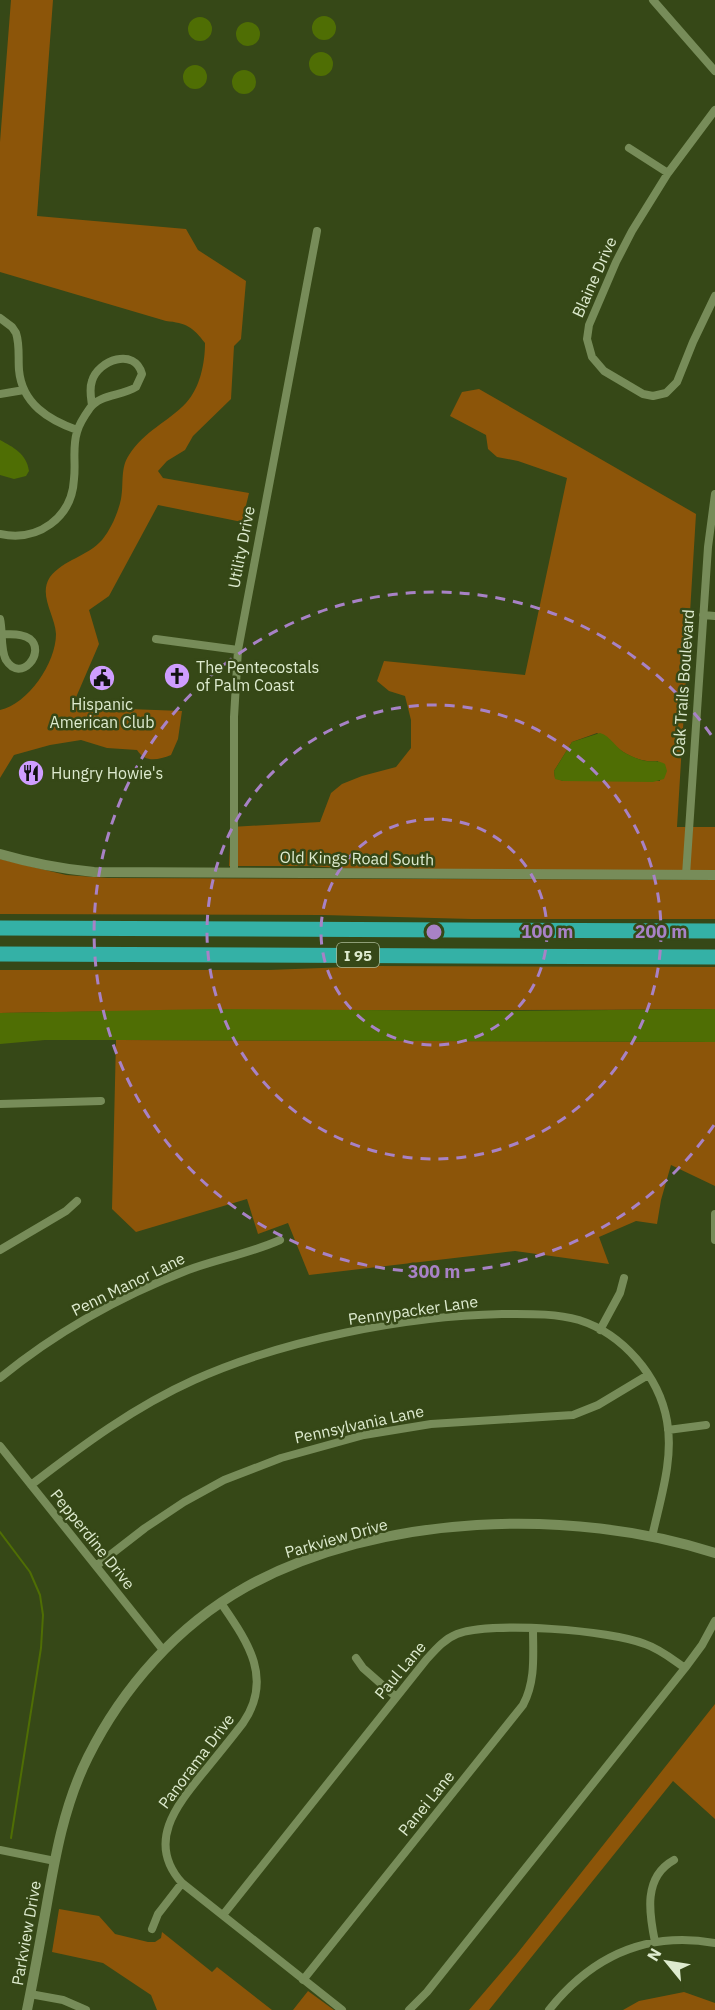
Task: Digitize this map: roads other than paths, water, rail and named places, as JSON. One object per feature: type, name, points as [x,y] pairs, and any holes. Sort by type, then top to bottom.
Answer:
[{"type":"highway","points":[[0,920],[51,928]]},
{"type":"highway","name":"I 95","points":[[0,928],[715,931]]},
{"type":"highway","name":"I 95","points":[[0,954],[715,957]]},
{"type":"street","points":[[653,0],[715,71]]},
{"type":"street","name":"Blaine Drive","points":[[715,110],[668,173],[627,239],[593,313],[587,339],[592,357],[604,371],[643,394],[657,396],[666,393],[677,382],[715,296]]},
{"type":"street","points":[[628,147],[668,173]]},
{"type":"street","name":"Utility Drive","points":[[234,871],[234,726],[238,650],[317,231]]},
{"type":"street","points":[[0,318],[16,333],[20,379],[24,390],[42,414],[77,430]]},
{"type":"street","points":[[0,534],[16,536],[39,532],[52,523],[66,508],[73,487],[74,443],[77,430],[92,405],[136,387],[142,374],[138,365],[128,359],[121,359],[101,367],[91,383],[92,405]]},
{"type":"street","points":[[0,394],[24,390]]},
{"type":"street","name":"Oak Trails Boulevard","points":[[686,875],[703,615],[710,524],[715,494]]},
{"type":"street","points":[[703,615],[715,616]]},
{"type":"street","points":[[0,619],[4,657],[15,668],[27,667],[33,660],[34,644],[22,635],[3,634]]},
{"type":"street","points":[[156,639],[238,650]]},
{"type":"street","name":"Old Kings Road South","points":[[0,854],[42,865],[94,872],[715,875]]},
{"type":"street","points":[[0,1104],[101,1101]]},
{"type":"street","points":[[0,1250],[66,1211],[77,1201]]},
{"type":"street","points":[[715,1214],[715,1240]]},
{"type":"street","name":"Penn Manor Lane","points":[[0,1378],[69,1329],[129,1296],[191,1269],[280,1240]]},
{"type":"street","points":[[600,1330],[620,1293],[624,1278]]},
{"type":"street","name":"Pennypacker Lane","points":[[31,1485],[94,1437],[149,1402],[213,1372],[275,1351],[375,1327],[429,1319],[482,1315],[556,1316],[578,1320],[600,1330],[626,1348],[648,1375],[663,1407],[668,1430],[667,1463],[652,1537]]},
{"type":"street","name":"Pennsylvania Lane","points":[[96,1566],[184,1502],[224,1480],[281,1458],[356,1437],[431,1424],[573,1415],[598,1405],[648,1375]]},
{"type":"street","points":[[668,1430],[706,1425]]},
{"type":"street","name":"Pepperdine Drive","points":[[0,1446],[163,1650]]},
{"type":"street","name":"Parkview Drive","points":[[27,2010],[55,1861],[72,1795],[97,1740],[122,1699],[163,1650],[221,1603],[247,1587],[304,1561],[403,1534],[489,1524],[538,1523],[604,1528],[715,1553]]},
{"type":"street","name":"Panorama Drive","points":[[221,1603],[251,1652],[256,1674],[256,1689],[247,1718],[171,1817],[166,1836],[166,1850],[173,1869],[182,1883],[342,2010]]},
{"type":"street","points":[[409,2010],[427,1992],[685,1668],[702,1645],[715,1621]]},
{"type":"street","name":"Paul Lane","points":[[223,1916],[430,1655],[452,1636],[474,1630],[533,1628],[581,1631],[637,1641],[655,1648],[685,1668]]},
{"type":"street","name":"Panei Lane","points":[[303,1980],[523,1704],[529,1693],[532,1679],[533,1628]]},
{"type":"street","points":[[356,1658],[363,1668],[396,1697]]},
{"type":"street","points":[[0,1850],[55,1861]]},
{"type":"street","points":[[655,1942],[650,1915],[651,1890],[660,1872],[674,1860]]},
{"type":"street","points":[[152,1929],[158,1914],[182,1883]]},
{"type":"street","points":[[549,2010],[574,1982],[598,1964],[627,1950],[655,1942],[684,1940],[715,1943]]},
{"type":"street","points":[[30,1994],[63,2000],[86,2010]]},
{"type":"waterway","points":[[0,1532],[30,1572],[40,1595],[43,1615],[41,1648],[11,1838]]},
{"type":"place","name":"The Pentecostals of Palm Coast","points":[[177,676]]},
{"type":"place","name":"Hispanic American Club","points":[[102,678]]},
{"type":"place","name":"Hungry Howie's","points":[[31,773]]}]
